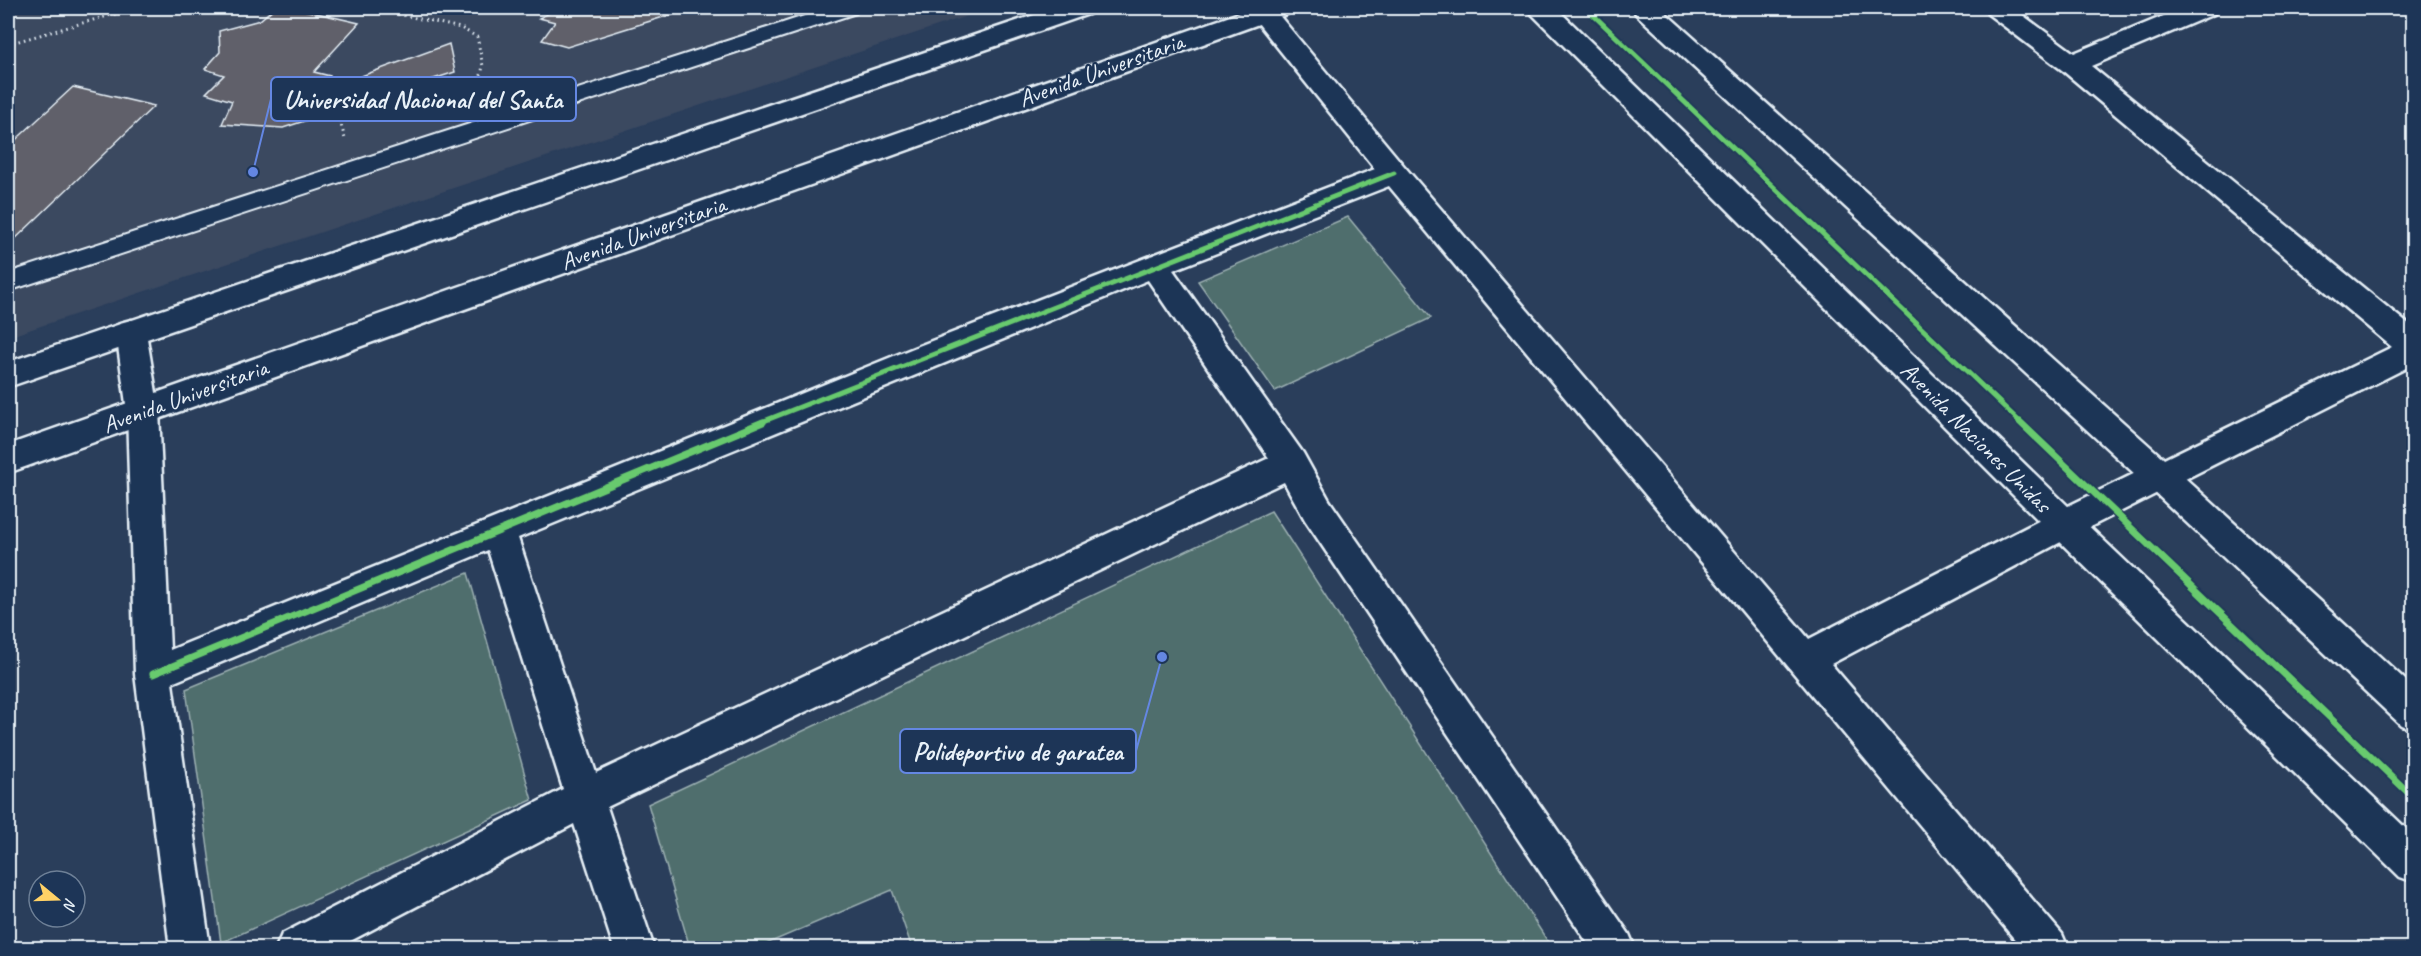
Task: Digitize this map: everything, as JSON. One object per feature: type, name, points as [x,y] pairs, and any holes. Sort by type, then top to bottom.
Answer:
[{"type":"street","points":[[8,375],[1080,8]]},
{"type":"street","name":"Avenida Naciones Unidas","points":[[1542,8],[2064,524],[2414,864]]},
{"type":"street","points":[[1644,8],[2161,477],[2414,713]]},
{"type":"street","points":[[1805,659],[2064,524],[2414,349],[2071,64],[1997,8]]},
{"type":"street","points":[[2071,64],[2205,8]]},
{"type":"street","points":[[1267,9],[1394,173],[2048,948]]},
{"type":"street","name":"Avenida Universitaria","points":[[8,459],[1267,9]]},
{"type":"street","points":[[153,674],[498,530],[1153,265],[1394,173]]},
{"type":"street","points":[[1153,265],[1291,463],[1317,510],[1615,948]]},
{"type":"street","points":[[130,332],[143,411],[153,674],[190,948]]},
{"type":"street","points":[[296,948],[587,797],[1291,463]]},
{"type":"street","points":[[498,530],[587,797],[634,948]]},
{"type":"lane","points":[[8,282],[849,8]]},
{"type":"path","points":[[8,44],[136,8]]},
{"type":"path","points":[[371,8],[388,9],[461,28],[477,36],[481,51],[483,82],[474,100]]},
{"type":"path","points":[[337,110],[351,170]]},
{"type":"shaded area","points":[[8,8],[991,8],[8,337]]},
{"type":"green space","points":[[1348,217],[1431,318],[1275,391],[1198,281]]},
{"type":"green space","points":[[1271,511],[1552,948],[912,948],[892,890],[757,948],[690,948],[648,804]]},
{"type":"green space","points":[[468,573],[532,800],[221,943],[186,689]]},
{"type":"building","points":[[274,8],[295,8],[359,23],[314,72],[330,76],[334,86],[449,44],[455,72],[283,128],[222,124],[232,101],[206,93],[224,75],[205,69],[220,52],[219,31],[260,20]]},
{"type":"building","points":[[559,8],[678,8],[673,14],[567,47],[542,40],[555,22],[539,18]]},
{"type":"building","points":[[73,87],[154,106],[12,242],[8,241],[8,147]]},
{"type":"cycle path","points":[[1586,8],[2414,798]]},
{"type":"cycle path","points":[[153,674],[927,356],[1394,173]]},
{"type":"place","name":"Universidad Nacional del Santa","points":[[253,172]]},
{"type":"place","name":"Polideportivo de garatea","points":[[1162,657]]}]
